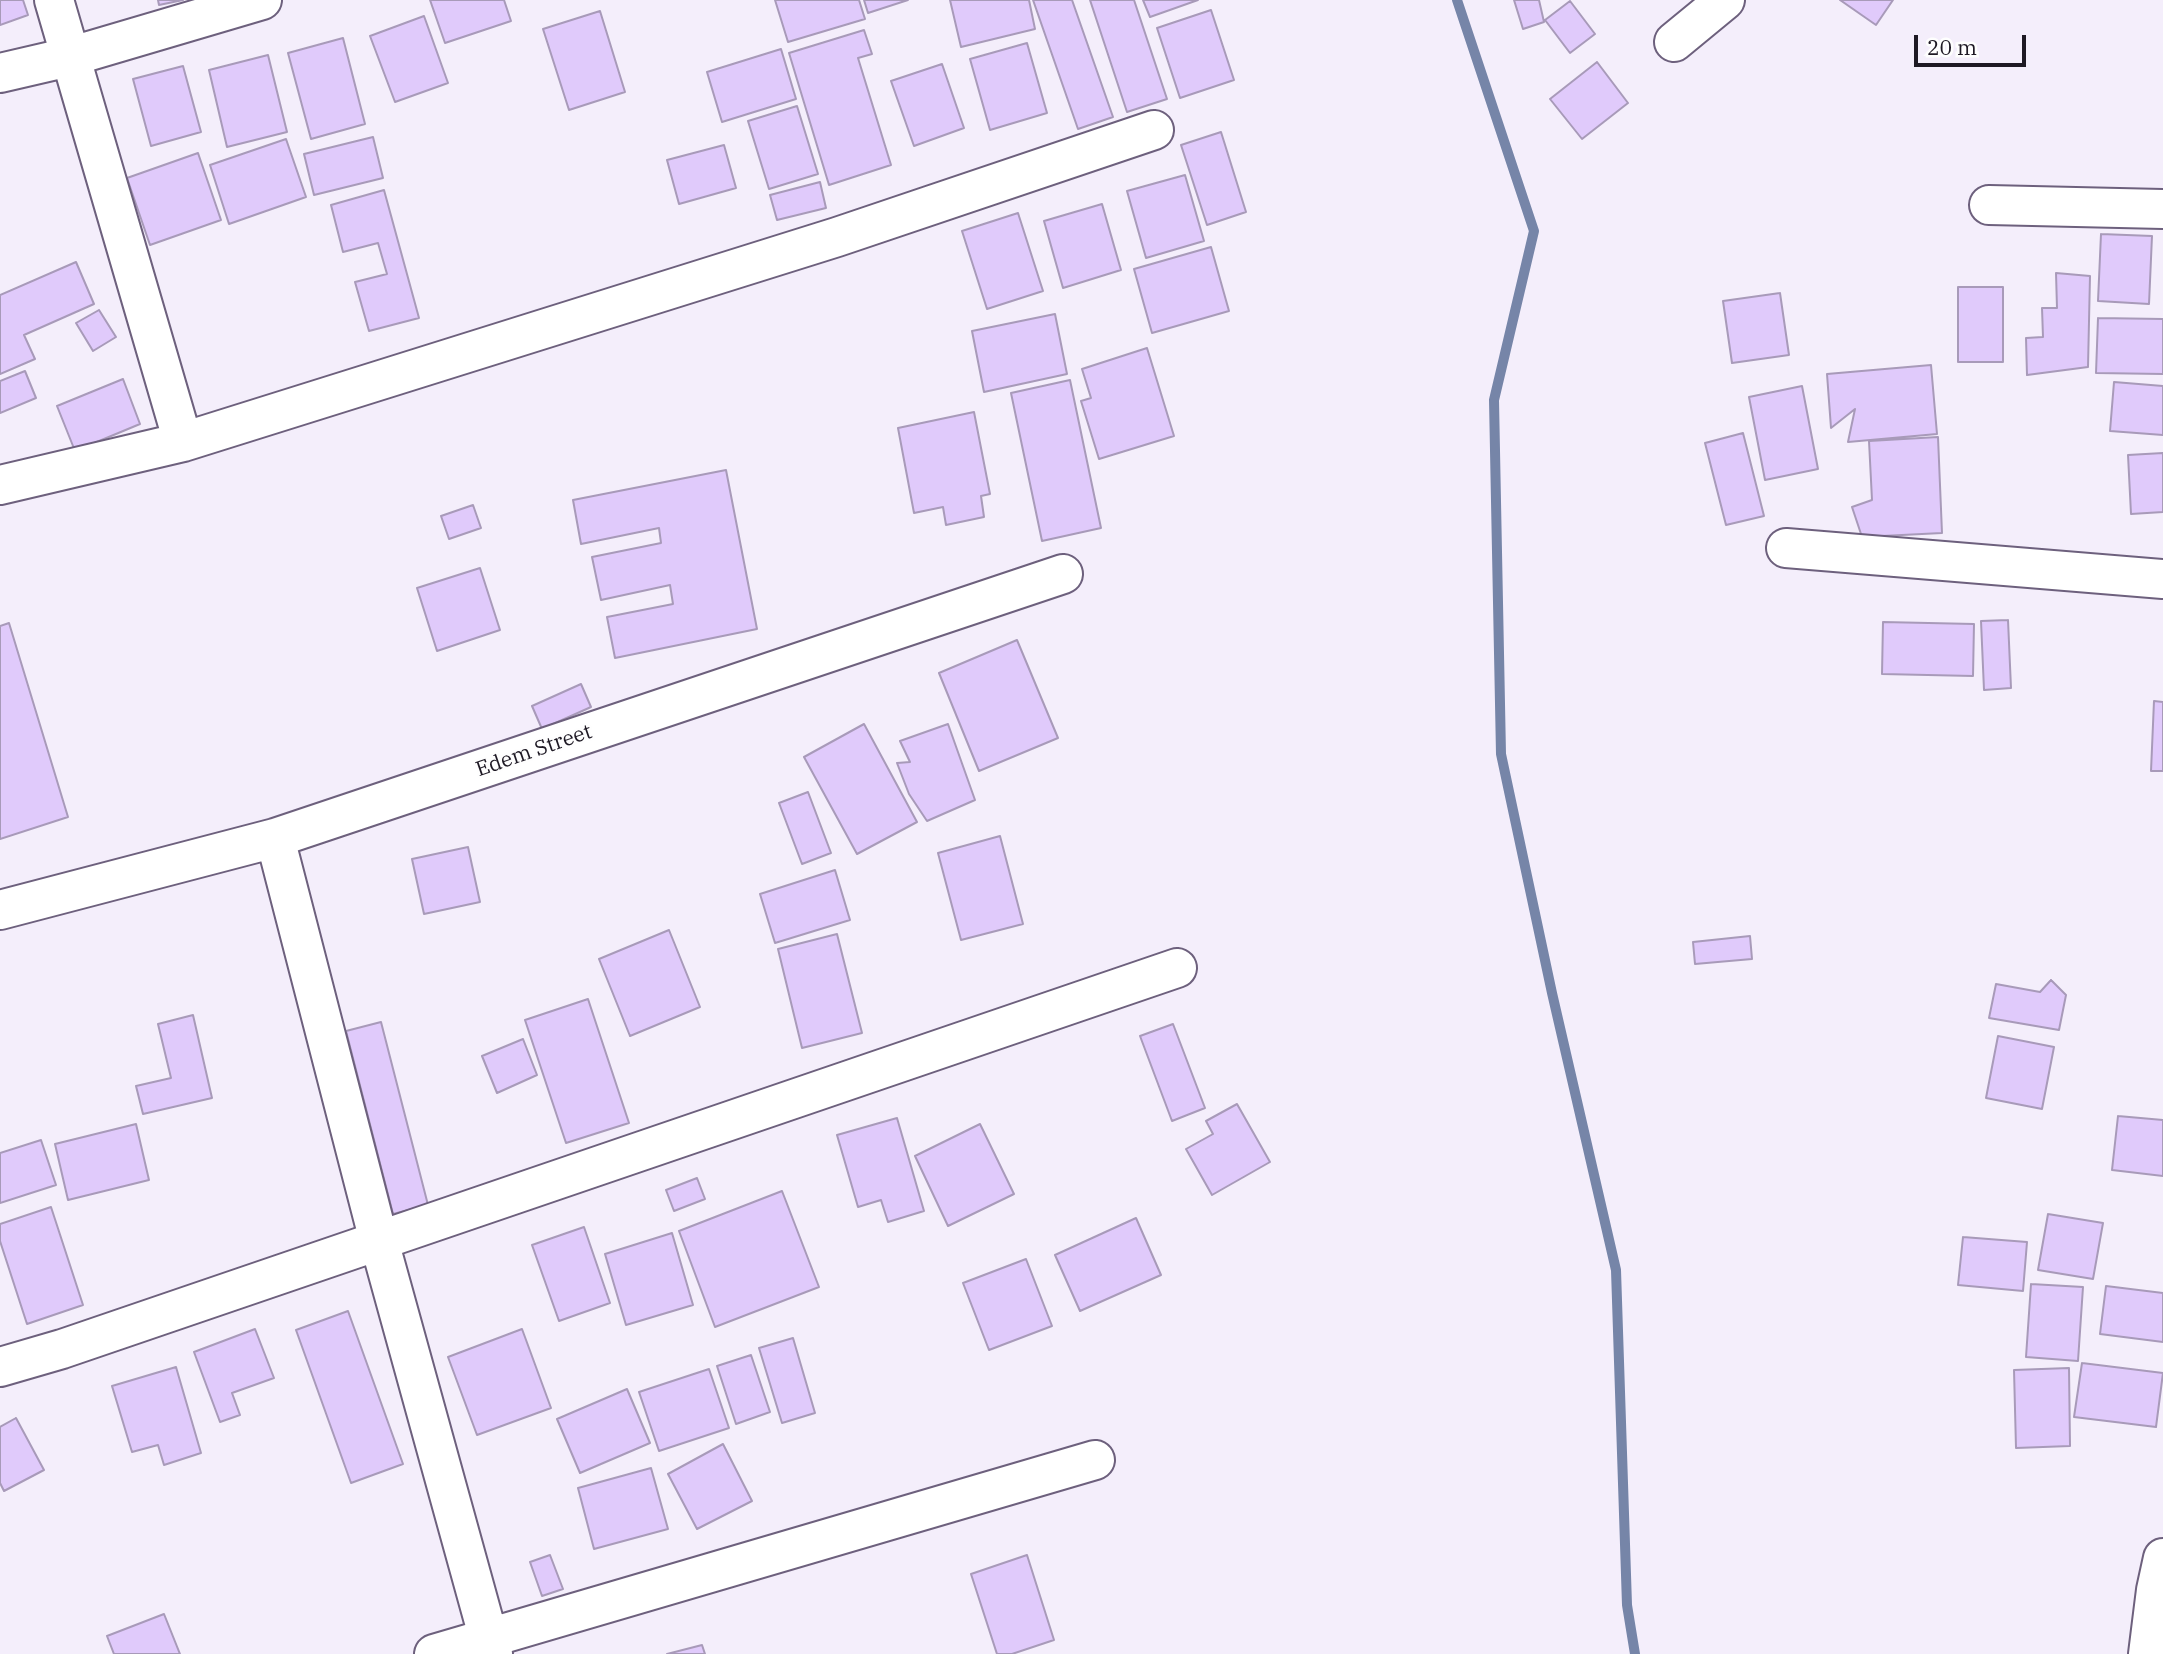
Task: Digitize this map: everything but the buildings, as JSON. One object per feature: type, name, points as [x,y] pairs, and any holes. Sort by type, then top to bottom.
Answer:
[{"type":"street","points":[[54,0],[183,442]]},
{"type":"street","points":[[0,73],[69,57],[262,0]]},
{"type":"street","points":[[1674,42],[1725,0]]},
{"type":"street","points":[[0,485],[183,442],[836,237],[1154,130]]},
{"type":"street","points":[[1989,205],[2163,209]]},
{"type":"street","points":[[1786,548],[2163,579]]},
{"type":"street","name":"Edem Street","points":[[0,910],[275,838],[1063,574]]},
{"type":"street","points":[[275,838],[379,1241],[491,1645]]},
{"type":"street","points":[[0,1367],[62,1349],[1177,968]]},
{"type":"street","points":[[434,1654],[491,1645],[1095,1460]]},
{"type":"street","points":[[2148,1654],[2163,1558]]},
{"type":"waterway","points":[[1457,0],[1534,231],[1494,400],[1501,754],[1552,993],[1616,1270],[1627,1605],[1635,1654]]}]
